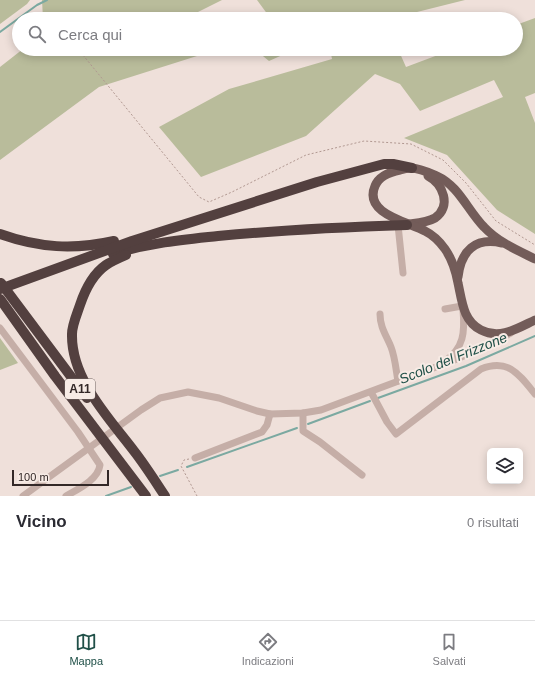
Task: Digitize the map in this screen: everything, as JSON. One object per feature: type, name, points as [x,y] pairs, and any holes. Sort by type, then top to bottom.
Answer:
[{"type":"highway","points":[[0,295],[41,276],[112,247],[318,182],[377,165],[389,164],[414,168]]},
{"type":"highway","points":[[0,234],[15,239],[48,246],[71,247],[97,245],[186,224]]},
{"type":"highway","points":[[0,289],[140,246],[178,240],[288,230],[402,225]]},
{"type":"highway","points":[[165,496],[86,385],[77,366],[72,334],[75,320],[86,290],[95,276],[106,265],[131,252],[178,240]]},
{"type":"highway","name":"A11","points":[[0,282],[160,496]]},
{"type":"highway","name":"A11","points":[[0,299],[55,376],[146,496]]},
{"type":"highway","points":[[0,311],[55,376]]},
{"type":"main road","points":[[402,225],[424,222],[434,218],[439,214],[443,207],[443,193],[439,184],[414,168]]},
{"type":"main road","points":[[533,320],[515,330],[500,334],[485,332],[477,328],[471,322],[463,307],[458,281],[449,257],[439,242],[424,231],[402,225],[379,208],[374,199],[374,190],[378,181],[388,173],[414,168],[439,177],[448,183],[458,193],[475,217],[490,233],[507,245],[535,259]]},
{"type":"main road","points":[[458,281],[459,267],[462,258],[472,248],[486,242],[497,242],[507,245]]},
{"type":"street","points":[[402,225],[403,273]]},
{"type":"street","points":[[438,366],[450,357],[458,346],[462,339],[464,326],[463,307],[445,309]]},
{"type":"street","points":[[380,314],[380,321],[383,331],[391,347],[398,381]]},
{"type":"street","points":[[0,328],[78,432],[100,465],[100,470],[96,475],[85,485],[66,496]]},
{"type":"street","points":[[23,496],[141,410],[160,398],[188,392],[219,398],[257,412],[270,414],[303,413],[321,410],[438,366],[484,347],[515,330]]},
{"type":"street","points":[[371,392],[387,422],[396,434],[481,370],[489,366],[506,366],[514,370],[521,376],[535,394]]},
{"type":"street","points":[[303,413],[303,431],[320,442],[362,475]]},
{"type":"street","points":[[195,458],[262,432],[267,425],[270,414]]},
{"type":"path","points":[[84,56],[199,196],[209,202],[306,155],[364,141],[411,144],[443,160],[466,183],[496,221],[535,245]]},
{"type":"path","points":[[195,458],[184,460],[181,466],[196,496]]},
{"type":"green space","points":[[0,0],[30,0],[16,12],[12,12],[12,15],[0,24]]},
{"type":"green space","points":[[42,0],[222,0],[198,12],[43,12]]},
{"type":"green space","points":[[257,0],[465,0],[417,12],[266,12]]},
{"type":"green space","points":[[535,18],[535,93],[525,97],[535,123],[535,234],[497,210],[447,155],[404,138],[503,97],[494,80],[420,111],[400,84],[375,74],[306,136],[201,177],[159,127],[229,89],[332,59],[331,56],[401,56],[406,67],[435,56],[523,56],[523,22]]},
{"type":"green space","points":[[14,56],[197,56],[99,87],[0,160],[0,67]]},
{"type":"green space","points":[[263,56],[280,56],[269,61]]},
{"type":"green space","points":[[0,338],[18,363],[0,370]]},
{"type":"waterway","points":[[27,12],[47,0]]},
{"type":"waterway","points":[[0,32],[12,23]]},
{"type":"waterway","name":"Scolo del Frizzone","points":[[378,398],[466,366],[535,336]]},
{"type":"waterway","name":"Scolo del Frizzone","points":[[308,424],[370,401]]},
{"type":"waterway","name":"Scolo del Frizzone","points":[[187,467],[297,428]]},
{"type":"waterway","points":[[160,476],[178,470]]},
{"type":"waterway","name":"Scolo del Frizzone","points":[[106,496],[131,487]]}]
